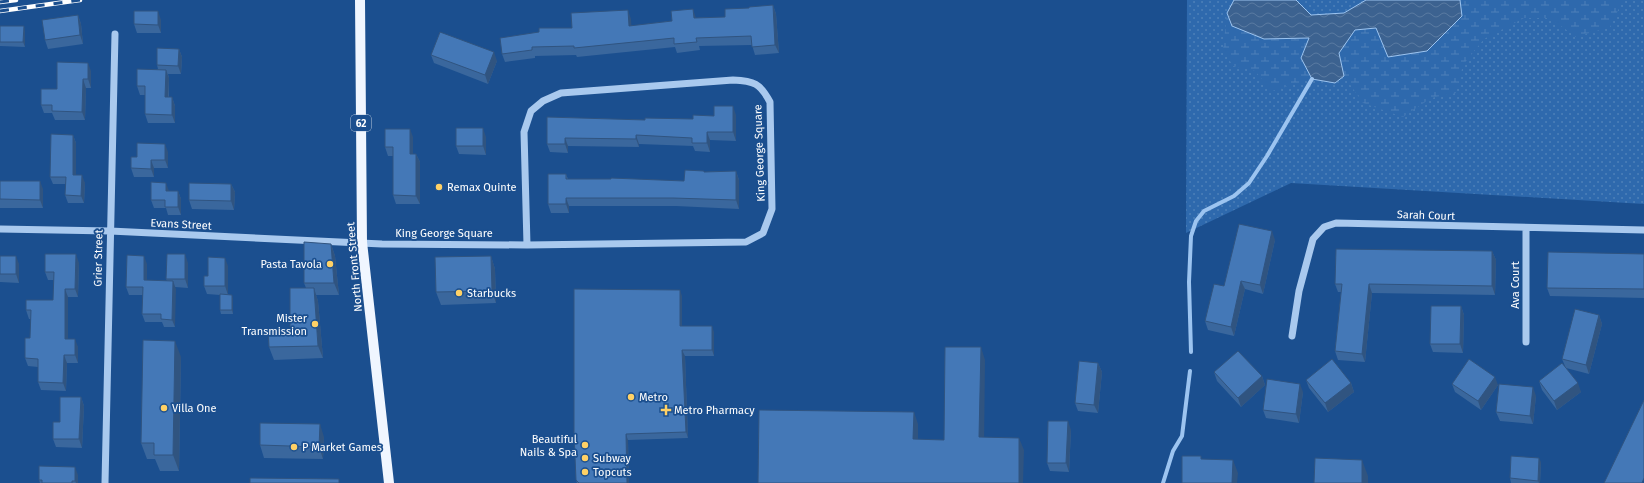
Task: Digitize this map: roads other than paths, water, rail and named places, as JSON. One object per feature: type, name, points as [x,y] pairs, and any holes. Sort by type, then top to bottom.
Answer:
[{"type":"main road","name":"North Front Street","points":[[360,2],[362,242],[388,483]]},
{"type":"street","name":"Grier Street","points":[[105,483],[115,34]]},
{"type":"street","name":"King George Square","points":[[362,242],[382,244],[527,245],[746,242],[763,233],[772,209],[770,102],[764,90],[750,81],[733,80],[561,93],[543,101],[531,111],[524,132],[527,245]]},
{"type":"street","name":"Sarah Court","points":[[1292,336],[1299,290],[1313,239],[1324,227],[1336,223],[1526,229],[1644,230]]},
{"type":"street","name":"Evans Street","points":[[0,229],[110,231],[362,242]]},
{"type":"street","name":"Ava Court","points":[[1526,229],[1526,342]]},
{"type":"water","points":[[1234,0],[1296,0],[1311,15],[1344,13],[1366,0],[1460,0],[1462,16],[1427,51],[1388,57],[1376,28],[1355,30],[1339,53],[1344,76],[1335,83],[1312,79],[1301,58],[1309,38],[1264,39],[1232,26],[1227,13]]},
{"type":"waterway","points":[[1191,352],[1189,282],[1191,236],[1196,221],[1204,211],[1234,196],[1249,183],[1267,156],[1312,79]]},
{"type":"waterway","points":[[1163,483],[1173,451],[1182,436],[1190,371]]},
{"type":"railway","points":[[0,2],[16,0]]},
{"type":"railway","points":[[0,11],[80,0]]},
{"type":"place","name":"Remax Quinte","points":[[439,187]]},
{"type":"place","name":"Pasta Tavola","points":[[330,264]]},
{"type":"place","name":"Starbucks","points":[[459,293]]},
{"type":"place","name":"Mister Transmission","points":[[315,324]]},
{"type":"place","name":"Metro","points":[[631,397]]},
{"type":"place","name":"Villa One","points":[[164,408]]},
{"type":"place","name":"Metro Pharmacy","points":[[666,410]]},
{"type":"place","name":"Beautiful Nails & Spa","points":[[585,445]]},
{"type":"place","name":"P Market Games","points":[[294,447]]},
{"type":"place","name":"Subway","points":[[585,458]]},
{"type":"place","name":"Topcuts","points":[[585,472]]}]
